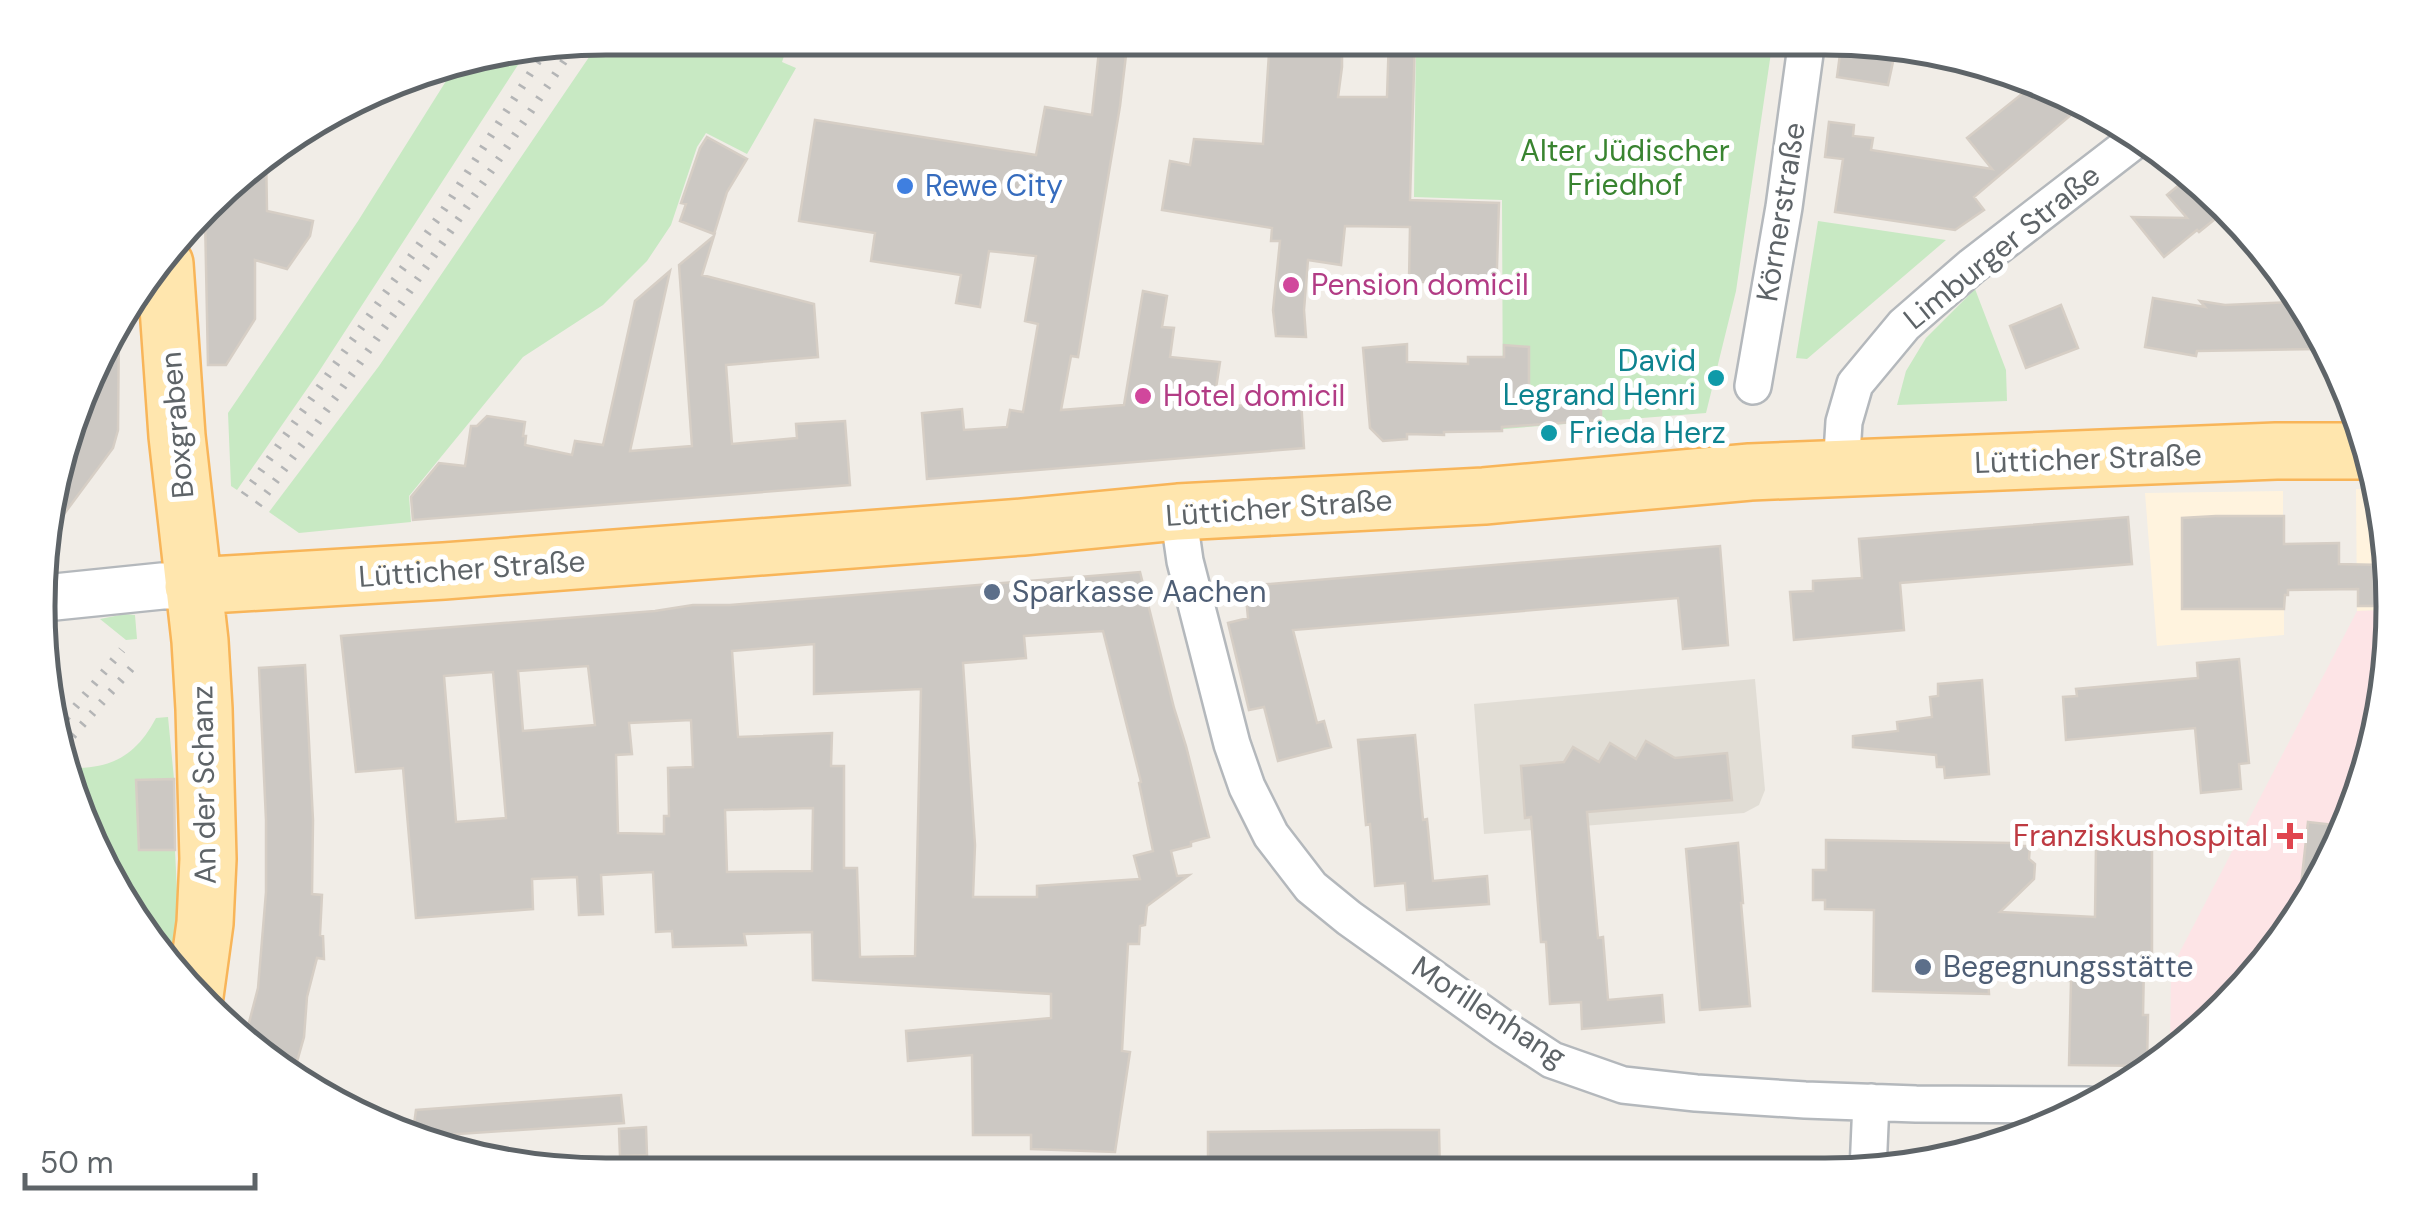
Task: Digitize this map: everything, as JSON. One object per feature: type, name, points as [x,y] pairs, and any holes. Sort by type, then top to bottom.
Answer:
[{"type":"main road","name":"Boxgraben","points":[[165,277],[193,586]]},
{"type":"main road","name":"Lütticher Straße","points":[[193,586],[444,572],[1178,512],[1484,496],[1710,475],[2276,450],[2353,451]]},
{"type":"main road","name":"An der Schanz","points":[[193,586],[204,709],[208,859],[205,922],[197,975]]},
{"type":"street","name":"Körnerstraße","points":[[1753,386],[1805,55]]},
{"type":"street","name":"Limburger Straße","points":[[1841,470],[1844,422],[1855,384],[1904,325],[1972,266],[2127,146]]},
{"type":"street","name":"Morillenhang","points":[[1178,512],[1185,561],[1232,744],[1247,787],[1271,835],[1312,886],[1348,918],[1552,1060],[1623,1085],[1696,1093],[2058,1105]]},
{"type":"street","points":[[55,597],[193,586]]},
{"type":"street","points":[[1869,1156],[1871,1102]]},
{"type":"shaded area","points":[[2356,489],[2363,489],[2365,499],[2376,606],[2376,610],[2357,611]]},
{"type":"shaded area","points":[[2283,491],[2283,590],[2288,591],[2284,595],[2284,635],[2157,646],[2145,493]]},
{"type":"shaded area","name":"Franziskushospital","points":[[2376,610],[2375,643],[2357,749],[2334,818],[2302,882],[2262,942],[2214,996],[2170,1036],[2171,969],[2357,611]]},
{"type":"shaded area","points":[[1755,679],[1765,790],[1759,805],[1744,813],[1484,834],[1474,704]]},
{"type":"green space","points":[[590,55],[784,55],[782,62],[796,68],[747,154],[706,133],[697,147],[671,225],[647,261],[603,305],[523,357],[409,496],[411,522],[299,533],[269,512],[379,366]]},
{"type":"green space","name":"Alter Jüdischer Friedhof","points":[[1416,55],[1771,55],[1736,291],[1706,413],[1503,429],[1502,200],[1414,197]]},
{"type":"green space","points":[[519,63],[318,373],[237,490],[231,486],[228,413],[358,221],[447,79]]},
{"type":"green space","points":[[1818,221],[1946,240],[1807,359],[1796,358]]},
{"type":"green space","points":[[1975,289],[2006,370],[2007,401],[1897,405],[1906,371],[1926,338]]},
{"type":"green space","points":[[135,615],[137,639],[126,640],[100,619]]},
{"type":"green space","points":[[168,717],[174,779],[136,781],[139,850],[175,850],[179,933],[174,948],[148,913],[112,850],[79,768],[113,762],[123,756],[141,741],[156,718]]},
{"type":"building","points":[[1099,55],[1126,55],[1078,357],[1071,356],[1061,410],[1124,405],[1143,291],[1167,296],[1162,327],[1174,328],[1170,357],[1220,362],[1213,408],[1301,400],[1304,448],[927,479],[922,413],[962,409],[964,430],[1007,427],[1010,410],[1023,412],[1038,324],[1025,321],[1036,256],[989,251],[980,307],[956,303],[961,275],[871,261],[875,233],[799,221],[815,120],[1036,155],[1045,107],[1092,115]]},
{"type":"building","points":[[1269,55],[1342,55],[1338,97],[1387,97],[1388,55],[1414,55],[1410,200],[1499,203],[1496,298],[1471,297],[1471,285],[1409,281],[1410,227],[1345,226],[1341,265],[1308,260],[1306,337],[1276,336],[1273,310],[1280,241],[1271,241],[1272,228],[1162,210],[1170,161],[1190,165],[1194,139],[1263,144]]},
{"type":"building","points":[[1840,55],[1893,60],[1888,85],[1837,77]]},
{"type":"building","points":[[2024,92],[2072,114],[1974,197],[1984,210],[1955,230],[1835,212],[1843,159],[1825,157],[1829,122],[1854,125],[1853,136],[1873,138],[1871,150],[1992,169],[1967,138]]},
{"type":"building","points":[[707,137],[747,159],[727,192],[714,234],[680,221],[686,204],[681,203]]},
{"type":"building","points":[[266,173],[267,211],[313,221],[310,236],[287,269],[255,260],[255,319],[226,365],[208,365],[205,229]]},
{"type":"building","points":[[2179,185],[2216,219],[2164,257],[2132,217],[2187,218],[2167,195]]},
{"type":"building","points":[[714,236],[702,275],[814,304],[818,357],[726,365],[732,444],[797,438],[796,424],[845,421],[850,485],[413,520],[411,497],[439,463],[465,466],[471,426],[477,426],[487,416],[525,422],[525,445],[572,455],[575,441],[603,445],[635,301],[670,271],[630,451],[692,446],[679,265]]},
{"type":"building","points":[[2153,298],[2205,307],[2200,301],[2225,305],[2284,302],[2312,349],[2197,351],[2196,356],[2145,347]]},
{"type":"building","points":[[2061,305],[2078,348],[2026,368],[2010,326]]},
{"type":"building","points":[[1407,344],[1407,362],[1468,364],[1468,357],[1504,357],[1504,345],[1529,347],[1529,392],[1601,388],[1601,420],[1502,427],[1502,431],[1407,434],[1407,439],[1383,441],[1370,428],[1363,348]]},
{"type":"building","points":[[119,350],[118,430],[113,448],[63,515],[84,429]]},
{"type":"building","points":[[2284,516],[2284,544],[2339,543],[2339,564],[2374,565],[2376,606],[2358,606],[2358,589],[2288,590],[2284,609],[2182,609],[2182,518]]},
{"type":"building","points":[[2128,517],[2132,564],[1900,583],[1904,630],[1794,640],[1790,592],[1813,591],[1813,581],[1862,578],[1859,539]]},
{"type":"building","points":[[1720,546],[1728,645],[1683,649],[1678,598],[1293,630],[1317,723],[1324,721],[1331,747],[1278,761],[1264,707],[1249,710],[1228,623],[1248,618],[1245,586]]},
{"type":"building","points":[[1140,572],[1209,837],[1171,851],[1177,876],[1189,875],[1147,906],[1139,944],[1128,944],[1122,1051],[1130,1052],[1115,1152],[1031,1149],[1031,1135],[973,1135],[972,1055],[908,1061],[906,1031],[1051,1018],[1051,994],[813,980],[812,932],[744,934],[746,945],[673,947],[672,931],[656,932],[653,872],[601,875],[603,914],[579,915],[577,877],[532,879],[533,909],[416,918],[403,768],[356,772],[341,636]],"holes":[[[1103,631],[1141,782],[1153,851],[1134,856],[1140,879],[1037,886],[1037,897],[973,897],[975,845],[963,663],[1026,658],[1024,636]],[[814,644],[814,694],[921,689],[915,956],[860,957],[857,868],[844,868],[844,766],[831,766],[832,733],[738,737],[732,651]],[[588,666],[595,725],[523,731],[518,671]],[[493,672],[506,818],[456,822],[444,676]],[[691,720],[693,767],[668,768],[669,816],[664,816],[664,834],[618,833],[616,755],[632,754],[629,723]],[[813,808],[812,871],[727,872],[725,810]]]},
{"type":"building","points":[[2239,659],[2249,763],[2239,764],[2241,789],[2201,793],[2195,728],[2066,740],[2063,697],[2077,696],[2076,689],[2198,678],[2197,663]]},
{"type":"building","points":[[305,665],[313,820],[312,894],[322,895],[320,935],[324,959],[317,958],[297,1063],[248,1025],[258,988],[266,892],[259,668]]},
{"type":"building","points":[[1982,680],[1989,774],[1945,778],[1944,767],[1937,767],[1936,755],[1853,747],[1853,736],[1898,731],[1897,722],[1932,717],[1930,697],[1938,696],[1938,684]]},
{"type":"building","points":[[1415,735],[1433,881],[1487,876],[1489,904],[1407,910],[1405,883],[1375,886],[1358,740]]},
{"type":"building","points":[[1646,741],[1675,758],[1727,753],[1732,800],[1587,812],[1598,938],[1603,937],[1608,1000],[1662,995],[1664,1022],[1582,1029],[1581,1002],[1550,1004],[1531,817],[1525,818],[1521,766],[1564,762],[1573,747],[1599,762],[1610,743],[1636,759]]},
{"type":"building","points":[[174,779],[175,850],[139,850],[136,780]]},
{"type":"building","points":[[2308,822],[2331,825],[2319,850],[2301,883]]},
{"type":"building","points":[[1826,840],[2030,846],[2034,879],[2000,912],[2095,917],[2096,846],[2152,847],[2152,964],[2144,964],[2147,1053],[2130,1066],[2069,1065],[2071,981],[1988,977],[1989,994],[1873,991],[1874,910],[1825,909],[1825,900],[1813,900],[1813,870],[1826,870]]},
{"type":"building","points":[[1738,843],[1750,1006],[1700,1010],[1686,849]]},
{"type":"building","points":[[621,1095],[624,1123],[449,1135],[414,1123],[416,1110]]},
{"type":"building","points":[[646,1127],[647,1155],[620,1156],[619,1129]]},
{"type":"building","points":[[1439,1130],[1440,1158],[1208,1158],[1208,1132]]},
{"type":"railway","points":[[258,505],[420,276],[567,56]]},
{"type":"railway","points":[[244,495],[445,208],[539,60]]},
{"type":"railway","points":[[67,717],[122,650]]},
{"type":"railway","points":[[71,737],[136,663]]},
{"type":"place","name":"Rewe City","points":[[905,186]]},
{"type":"place","name":"Pension domicil","points":[[1291,285]]},
{"type":"place","name":"David Legrand Henri","points":[[1716,378]]},
{"type":"place","name":"Hotel domicil","points":[[1143,396]]},
{"type":"place","name":"Frieda Herz","points":[[1549,433]]},
{"type":"place","name":"Sparkasse Aachen","points":[[992,592]]},
{"type":"place","name":"Franziskushospital","points":[[2290,836]]},
{"type":"place","name":"Begegnungsstätte","points":[[1923,967]]}]
